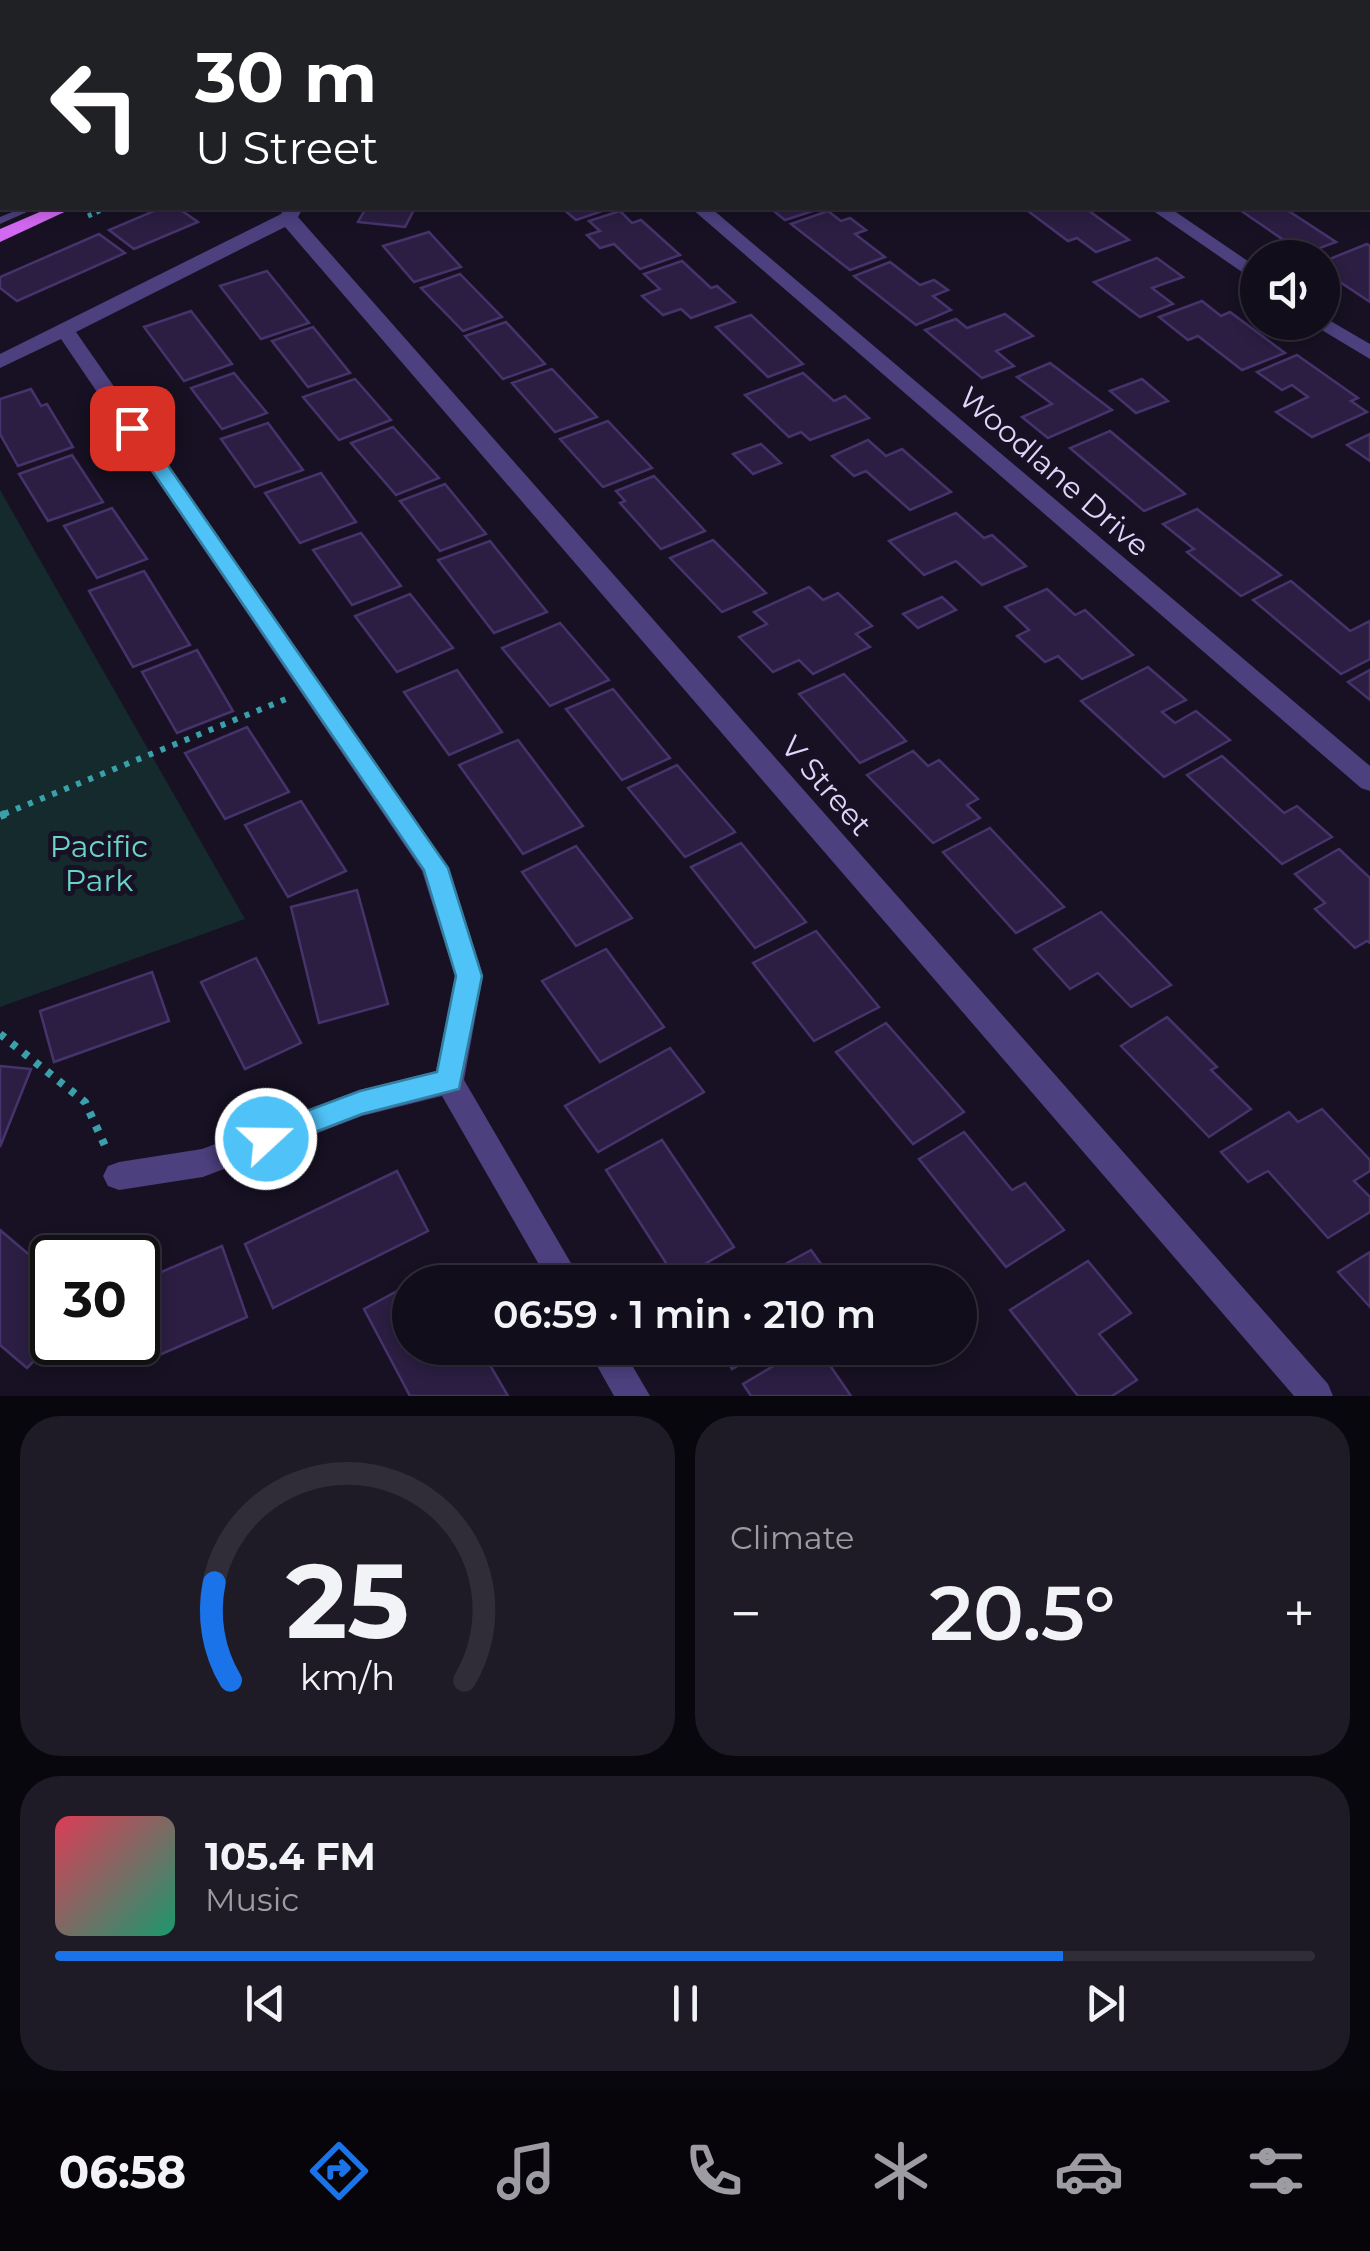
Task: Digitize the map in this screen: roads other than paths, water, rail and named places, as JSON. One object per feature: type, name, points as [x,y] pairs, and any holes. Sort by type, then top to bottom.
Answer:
[{"type":"main road","points":[[0,236],[59,210]]},
{"type":"street","name":"Woodlane Drive","points":[[702,210],[1370,782]]},
{"type":"street","points":[[1161,210],[1240,264]]},
{"type":"street","points":[[0,362],[291,213]]},
{"type":"street","name":"V Street","points":[[291,213],[1316,1396]]},
{"type":"street","points":[[65,330],[435,868],[469,976],[449,1081],[556,1265]]},
{"type":"street","points":[[1340,334],[1370,353]]},
{"type":"street","points":[[120,1176],[203,1163],[360,1103],[449,1081]]},
{"type":"street","points":[[614,1365],[632,1396]]},
{"type":"lane","points":[[0,221],[25,210]]},
{"type":"park label","name":"Pacific Park","points":[[99,864]]}]
